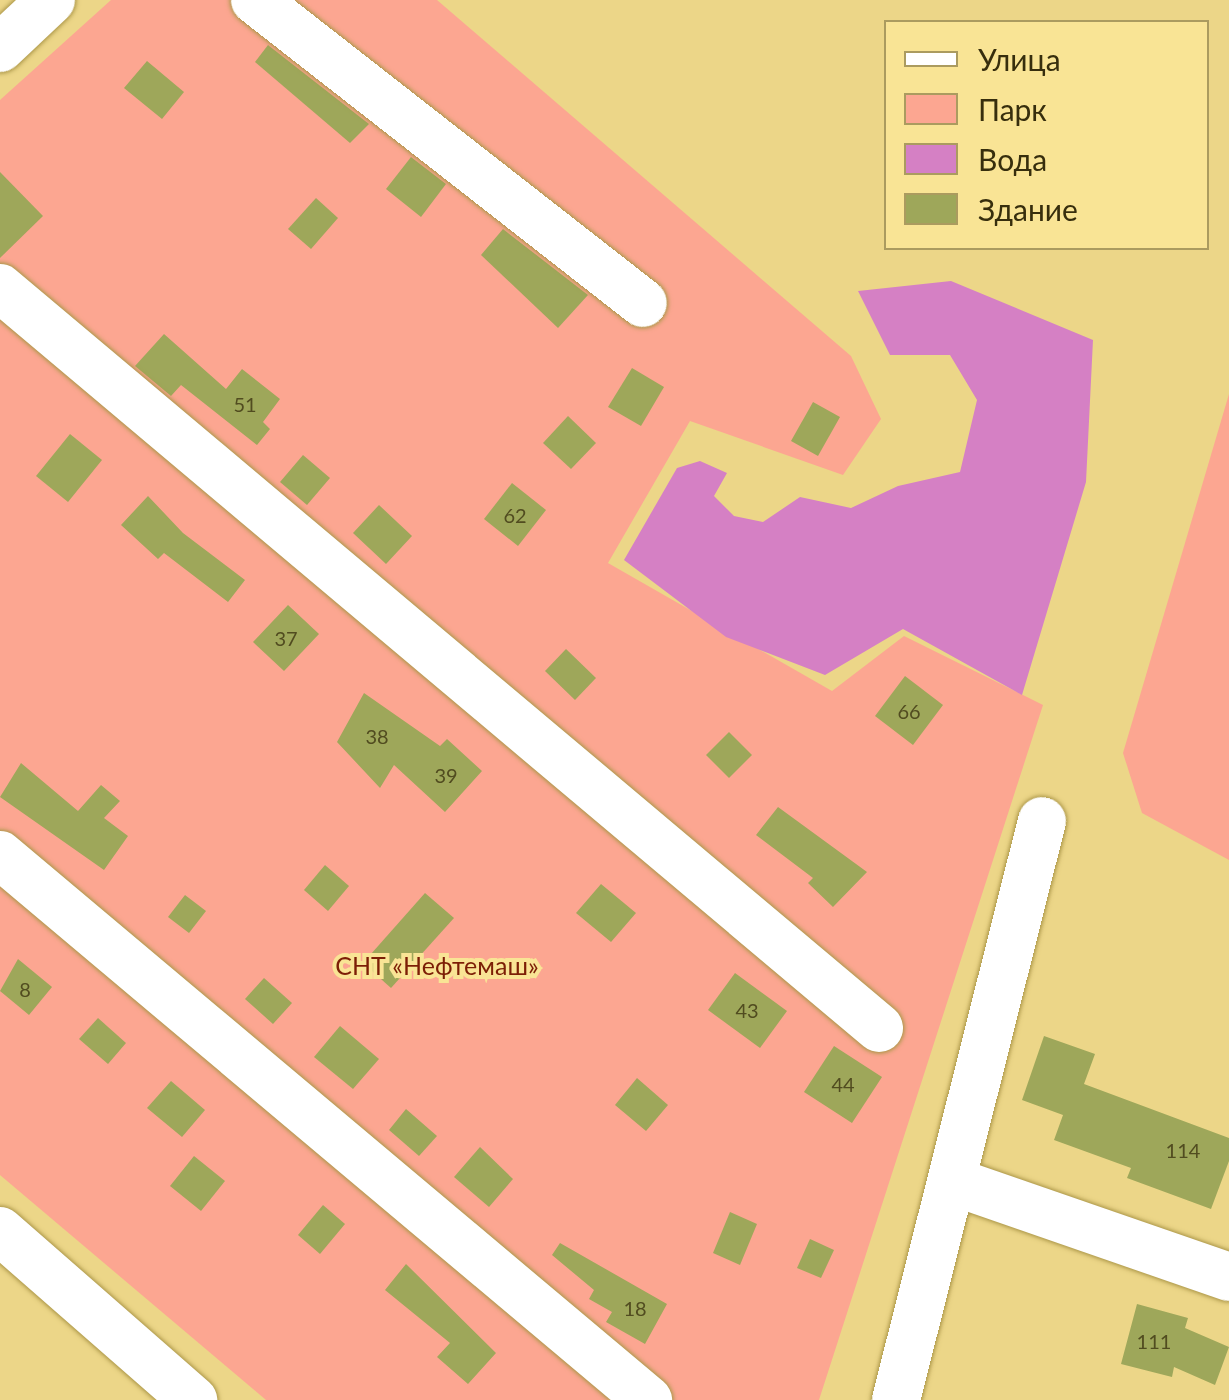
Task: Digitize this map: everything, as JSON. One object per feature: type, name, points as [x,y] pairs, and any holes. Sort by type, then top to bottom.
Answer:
[{"type":"street","points":[[0,48],[51,0]]},
{"type":"street","points":[[255,0],[643,303]]},
{"type":"street","points":[[0,288],[879,1028]]},
{"type":"street","points":[[897,1400],[1042,821]]},
{"type":"street","points":[[0,855],[648,1400]]},
{"type":"street","points":[[952,1180],[1229,1277]]},
{"type":"street","points":[[0,1231],[193,1400]]},
{"type":"green space","name":"СНТ «Нефтемаш»","points":[[111,0],[437,0],[851,356],[881,419],[843,475],[690,421],[608,563],[832,691],[904,636],[1043,705],[819,1400],[266,1400],[0,1175],[0,100]]},
{"type":"green space","points":[[1229,394],[1229,860],[1142,813],[1123,753]]},
{"type":"water","points":[[951,281],[1093,340],[1086,482],[1022,695],[903,629],[825,675],[726,637],[624,560],[677,468],[700,461],[727,473],[714,496],[734,516],[763,522],[800,497],[851,508],[898,486],[960,472],[977,400],[950,355],[890,355],[858,291]]},
{"type":"building","points":[[268,45],[369,124],[350,143],[255,62]]},
{"type":"building","points":[[147,61],[184,92],[162,119],[124,88]]},
{"type":"building","points":[[411,157],[446,184],[421,217],[386,189]]},
{"type":"building","points":[[0,172],[43,216],[0,258]]},
{"type":"building","points":[[316,198],[338,218],[311,249],[288,229]]},
{"type":"building","points":[[503,229],[588,295],[558,328],[481,255]]},
{"type":"building","points":[[164,334],[226,389],[242,369],[280,399],[263,422],[270,429],[257,445],[181,385],[171,396],[135,366]]},
{"type":"building","points":[[632,368],[664,387],[641,426],[608,407]]},
{"type":"building","points":[[813,402],[840,417],[818,456],[791,441]]},
{"type":"building","points":[[568,416],[596,443],[571,469],[543,443]]},
{"type":"building","points":[[70,434],[102,460],[68,502],[36,476]]},
{"type":"building","points":[[303,455],[330,478],[307,505],[280,482]]},
{"type":"building","points":[[512,483],[546,510],[518,546],[484,519]]},
{"type":"building","points":[[148,496],[183,533],[245,580],[228,602],[164,553],[158,559],[121,525]]},
{"type":"building","points":[[379,505],[412,536],[386,564],[353,533]]},
{"type":"building","points":[[288,605],[319,634],[284,671],[253,642]]},
{"type":"building","points":[[566,649],[596,678],[575,700],[545,671]]},
{"type":"building","points":[[905,676],[943,705],[913,745],[875,716]]},
{"type":"building","points":[[364,693],[440,746],[447,739],[482,771],[445,812],[394,765],[380,788],[337,742]]},
{"type":"building","points":[[729,732],[752,755],[729,778],[706,755]]},
{"type":"building","points":[[21,763],[78,811],[101,785],[120,801],[104,818],[128,836],[104,870],[0,797]]},
{"type":"building","points":[[778,807],[867,872],[833,907],[808,883],[813,878],[756,835]]},
{"type":"building","points":[[325,865],[349,886],[328,911],[304,890]]},
{"type":"building","points":[[601,884],[636,913],[611,942],[576,913]]},
{"type":"building","points":[[425,893],[454,918],[391,988],[363,963]]},
{"type":"building","points":[[185,895],[206,911],[189,933],[168,917]]},
{"type":"building","points":[[18,959],[52,987],[29,1015],[0,991]]},
{"type":"building","points":[[735,973],[787,1011],[760,1048],[708,1010]]},
{"type":"building","points":[[264,978],[292,1003],[273,1024],[245,999]]},
{"type":"building","points":[[98,1018],[126,1043],[108,1064],[79,1039]]},
{"type":"building","points":[[340,1026],[379,1059],[353,1089],[314,1057]]},
{"type":"building","points":[[1044,1036],[1095,1054],[1084,1084],[1229,1138],[1229,1161],[1211,1209],[1127,1178],[1131,1168],[1054,1140],[1063,1115],[1022,1100]]},
{"type":"building","points":[[834,1046],[882,1077],[852,1123],[804,1092]]},
{"type":"building","points":[[637,1078],[668,1105],[646,1131],[615,1105]]},
{"type":"building","points":[[171,1081],[205,1110],[182,1137],[147,1108]]},
{"type":"building","points":[[406,1109],[437,1136],[419,1156],[389,1130]]},
{"type":"building","points":[[480,1147],[513,1179],[489,1207],[454,1177]]},
{"type":"building","points":[[194,1156],[225,1181],[201,1211],[170,1186]]},
{"type":"building","points":[[323,1205],[345,1224],[320,1254],[298,1235]]},
{"type":"building","points":[[730,1212],[757,1224],[740,1265],[713,1253]]},
{"type":"building","points":[[810,1239],[834,1250],[821,1278],[797,1268]]},
{"type":"building","points":[[560,1243],[667,1304],[645,1344],[606,1322],[612,1312],[589,1299],[594,1290],[552,1255]]},
{"type":"building","points":[[406,1264],[496,1353],[468,1384],[437,1357],[450,1343],[385,1290]]},
{"type":"building","points":[[1137,1304],[1188,1318],[1185,1328],[1229,1347],[1215,1385],[1174,1367],[1172,1377],[1121,1364]]}]
